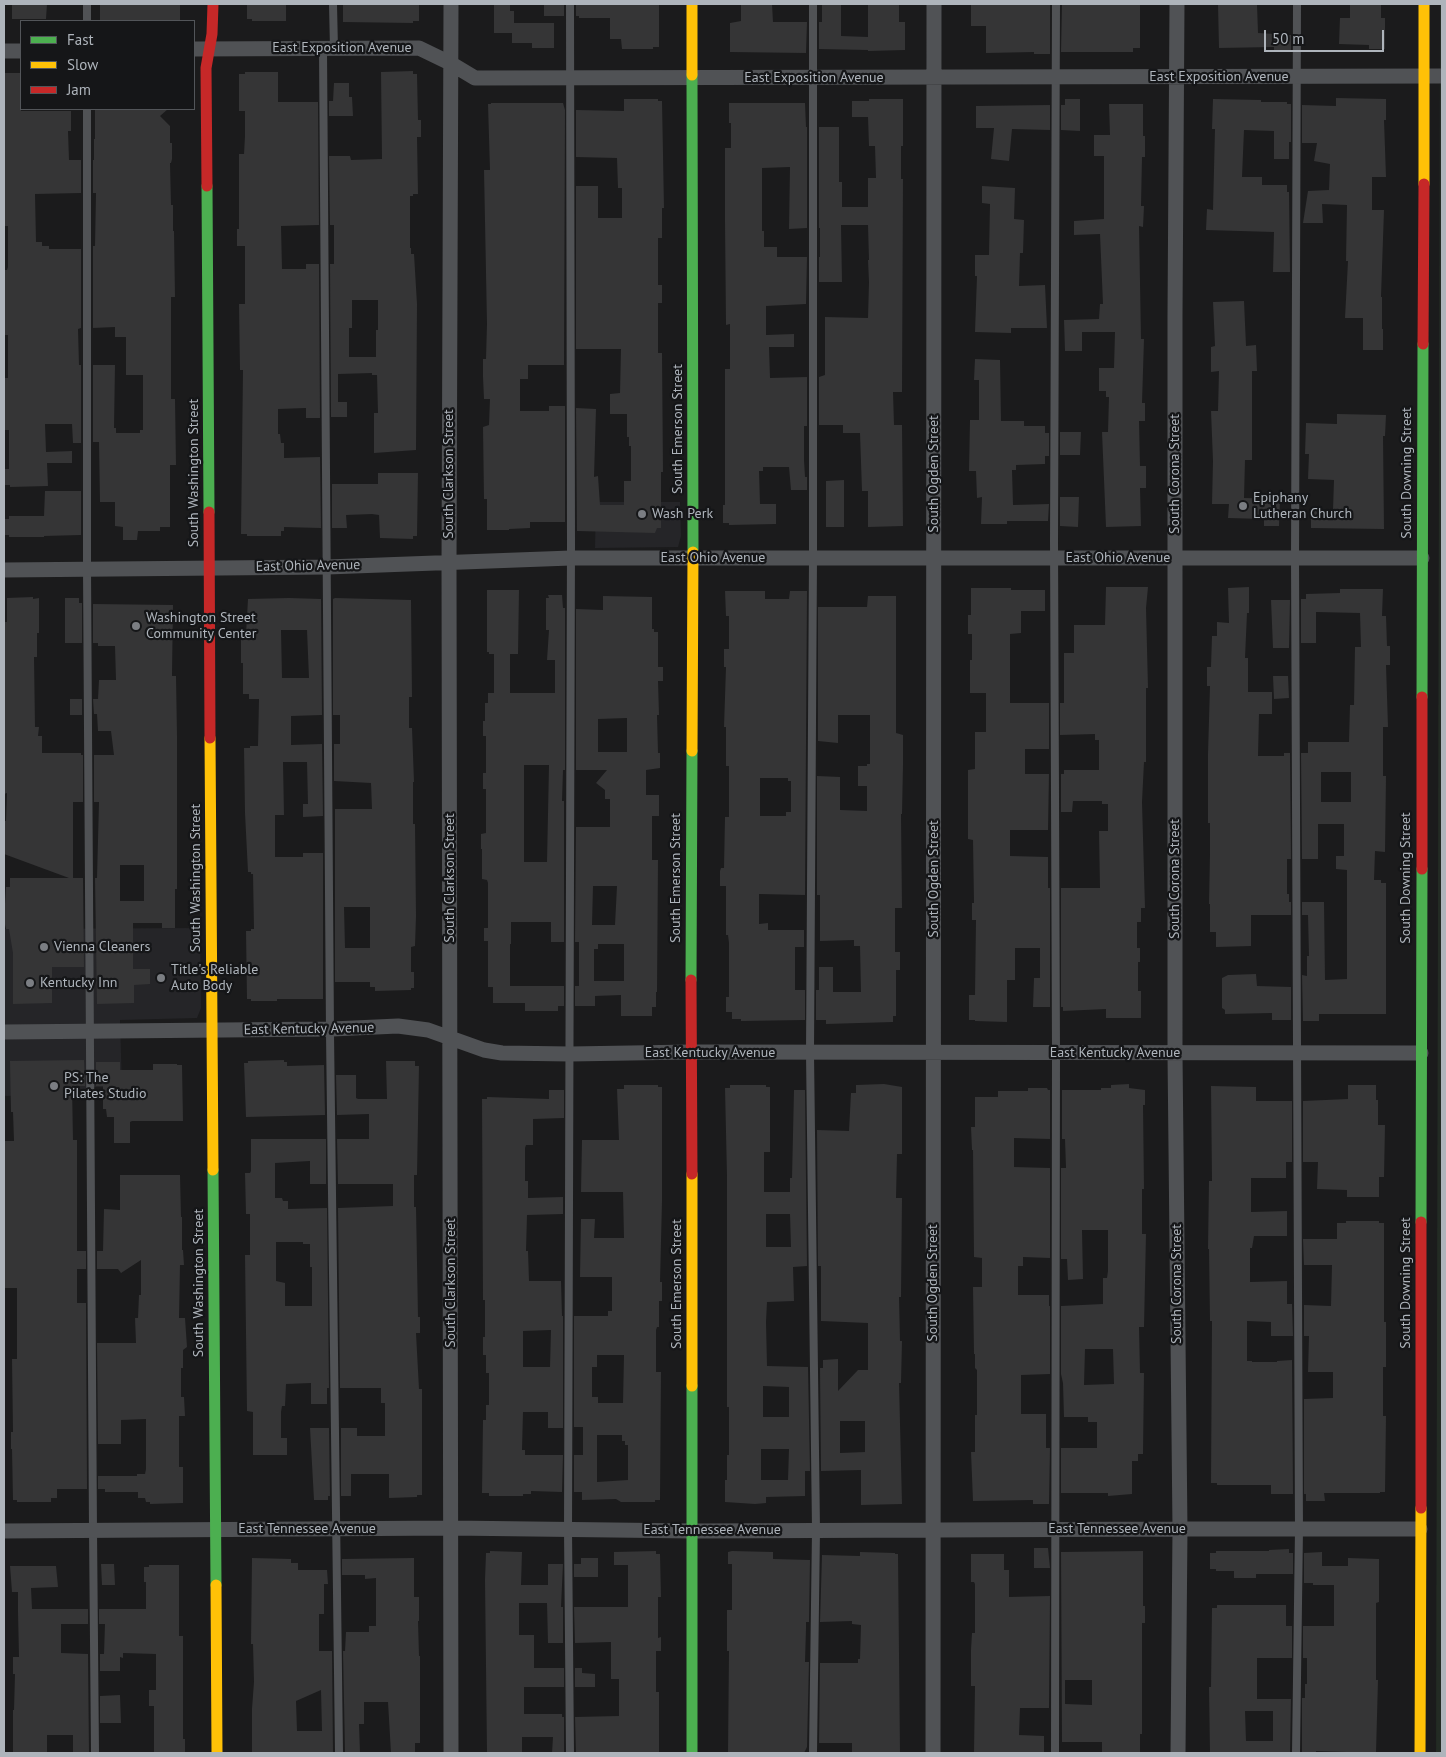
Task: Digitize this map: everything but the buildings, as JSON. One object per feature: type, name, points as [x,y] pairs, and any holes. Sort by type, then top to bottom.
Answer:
[{"type":"street","name":"South Washington Street","points":[[213,4],[213,25],[206,68],[217,1753]]},
{"type":"street","name":"South Clarkson Street","points":[[451,4],[449,562],[451,1753]]},
{"type":"street","name":"South Emerson Street","points":[[692,4],[693,557],[690,1052],[693,1531],[692,1753]]},
{"type":"street","name":"South Ogden Street","points":[[932,1753],[934,4]]},
{"type":"street","name":"South Corona Street","points":[[1177,4],[1176,1054],[1180,1529],[1178,1753]]},
{"type":"street","name":"South Downing Street","points":[[1420,1753],[1420,1053],[1424,4]]},
{"type":"street","name":"East Exposition Avenue","points":[[195,49],[419,48],[475,78],[1442,76]]},
{"type":"street","points":[[4,51],[20,51]]},
{"type":"street","name":"East Ohio Avenue","points":[[4,570],[327,566],[571,558],[1422,558]]},
{"type":"street","name":"East Kentucky Avenue","points":[[4,1032],[411,1027],[428,1030],[493,1052],[570,1054],[690,1052],[934,1054],[1420,1053]]},
{"type":"street","name":"East Tennessee Avenue","points":[[4,1531],[451,1528],[693,1531],[933,1529],[1420,1530]]},
{"type":"lane","points":[[87,4],[87,20]]},
{"type":"lane","points":[[334,4],[328,48],[327,566],[339,1753]]},
{"type":"lane","points":[[570,4],[571,558],[568,1529],[570,1753]]},
{"type":"lane","points":[[812,4],[813,558],[810,1053],[816,1530],[813,1753]]},
{"type":"lane","points":[[1055,1753],[1056,1053],[1054,558],[1056,4]]},
{"type":"lane","points":[[1296,4],[1295,558],[1299,1529],[1296,1753]]},
{"type":"lane","points":[[87,110],[87,569],[96,1753]]},
{"type":"shaded area","points":[[1440,4],[1442,4],[1442,1753],[1436,1753]]},
{"type":"shaded area","points":[[596,502],[680,502],[681,536],[678,547],[595,548]]},
{"type":"shaded area","points":[[200,928],[201,1008],[197,1018],[120,1020],[122,1087],[94,1087],[94,1094],[4,1096],[4,929]]},
{"type":"traffic: fast","points":[[692,75],[693,552]]},
{"type":"traffic: fast","points":[[207,186],[209,512]]},
{"type":"traffic: fast","points":[[1422,697],[1423,344]]},
{"type":"traffic: fast","points":[[691,980],[692,751]]},
{"type":"traffic: fast","points":[[1421,1222],[1422,869]]},
{"type":"traffic: fast","points":[[213,1170],[216,1585]]},
{"type":"traffic: fast","points":[[692,1386],[692,1753]]},
{"type":"traffic: slow","points":[[692,4],[692,75]]},
{"type":"traffic: slow","points":[[1424,4],[1424,184]]},
{"type":"traffic: slow","points":[[692,751],[693,552]]},
{"type":"traffic: slow","points":[[210,738],[213,1170]]},
{"type":"traffic: slow","points":[[692,1174],[692,1386]]},
{"type":"traffic: slow","points":[[1420,1753],[1421,1508]]},
{"type":"traffic: slow","points":[[216,1585],[217,1753]]},
{"type":"traffic: jam","points":[[207,186],[206,68],[212,34],[213,4]]},
{"type":"traffic: jam","points":[[1423,344],[1424,184]]},
{"type":"traffic: jam","points":[[209,512],[210,738]]},
{"type":"traffic: jam","points":[[1422,697],[1422,869]]},
{"type":"traffic: jam","points":[[691,980],[692,1174]]},
{"type":"traffic: jam","points":[[1421,1222],[1421,1508]]},
{"type":"place","name":"Epiphany Lutheran Church","points":[[1243,506]]},
{"type":"place","name":"Wash Perk","points":[[642,514]]},
{"type":"place","name":"Washington Street Community Center","points":[[136,626]]},
{"type":"place","name":"Vienna Cleaners","points":[[44,947]]},
{"type":"place","name":"Title's Reliable Auto Body","points":[[161,978]]},
{"type":"place","name":"Kentucky Inn","points":[[30,983]]},
{"type":"place","name":"PS: The Pilates Studio","points":[[54,1086]]}]
